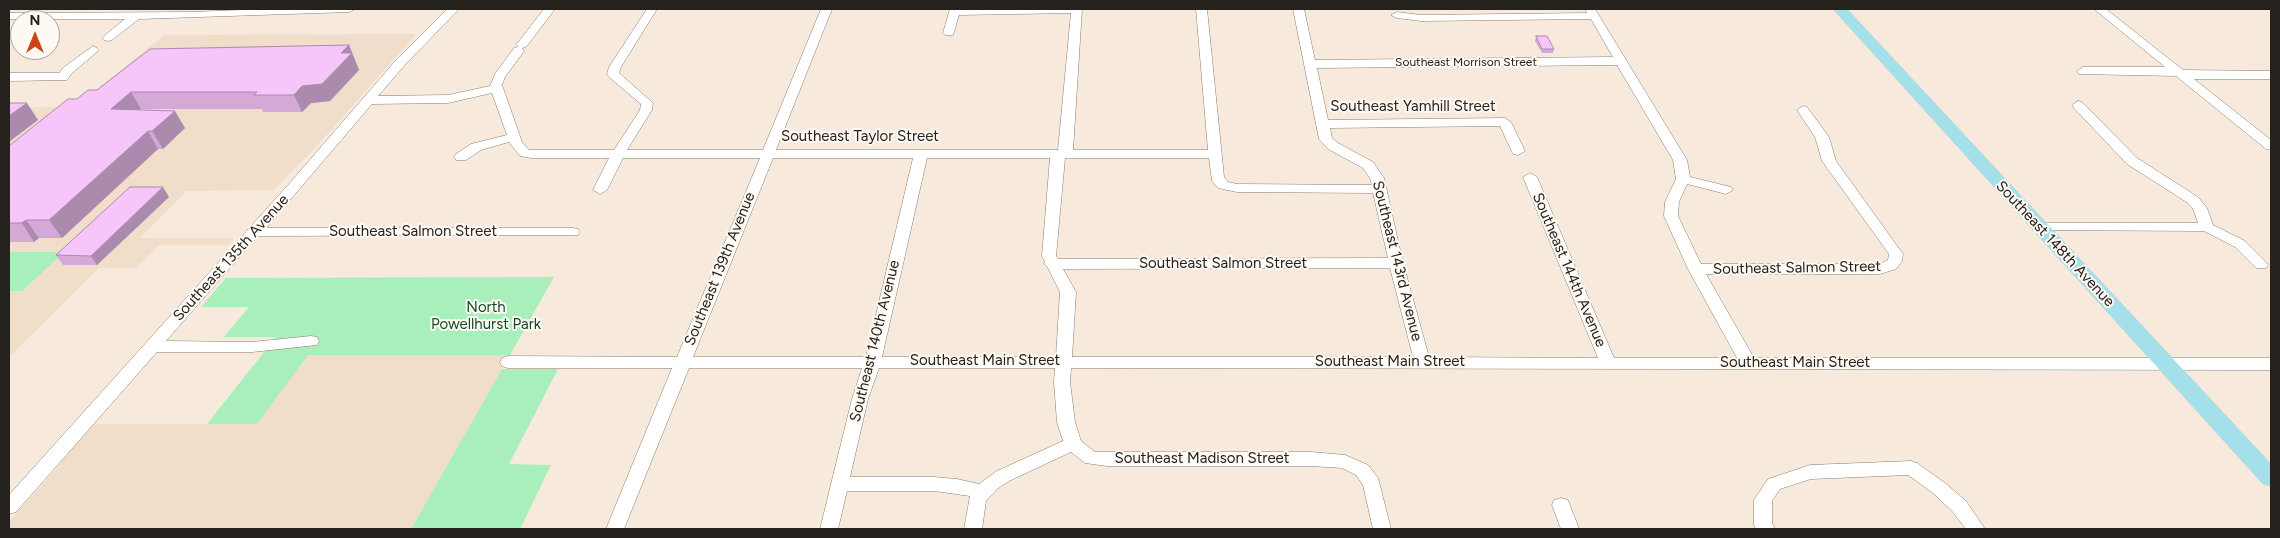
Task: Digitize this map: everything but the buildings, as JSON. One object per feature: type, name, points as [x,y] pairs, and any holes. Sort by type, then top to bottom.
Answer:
[{"type":"main road","name":"Southeast 148th Avenue","points":[[1840,9],[2271,478]]},
{"type":"street","points":[[9,16],[349,9]]},
{"type":"street","name":"Southeast 135th Avenue","points":[[9,507],[254,232],[401,62],[453,9]]},
{"type":"street","points":[[461,157],[476,147],[515,137],[497,88],[498,77],[550,9]]},
{"type":"street","points":[[600,190],[618,154],[646,110],[647,103],[613,74],[615,67],[652,9]]},
{"type":"street","name":"Southeast 139th Avenue","points":[[616,529],[826,9]]},
{"type":"street","points":[[949,34],[954,10],[1076,9],[1066,150],[1057,158],[1049,256],[1051,264],[1064,282],[1068,292],[1062,382],[1064,403],[1073,444],[1003,476],[982,492],[974,513],[973,529]]},
{"type":"street","points":[[1202,9],[1214,154],[1217,178],[1223,185],[1237,188],[1380,189]]},
{"type":"street","name":"Southeast 143rd Avenue","points":[[1298,9],[1326,139],[1332,146],[1358,158],[1374,171],[1422,362]]},
{"type":"street","points":[[2098,9],[2271,146]]},
{"type":"street","points":[[108,38],[141,12]]},
{"type":"street","points":[[1397,15],[1421,18],[1592,13],[1676,152],[1683,170],[1683,179],[1672,202],[1671,216],[1696,269],[1748,362]]},
{"type":"street","points":[[9,77],[63,77],[68,70],[93,50]]},
{"type":"street","name":"Southeast Morrison Street","points":[[1310,64],[1621,61]]},
{"type":"street","points":[[2083,71],[2178,72],[2191,75],[2271,74]]},
{"type":"street","points":[[370,100],[448,99],[497,88]]},
{"type":"street","points":[[2078,105],[2102,127],[2132,161],[2193,200],[2200,208],[2207,227]]},
{"type":"street","name":"Southeast Salmon Street","points":[[1696,269],[1880,269],[1891,266],[1896,260],[1896,254],[1892,246],[1829,161],[1822,137],[1803,110]]},
{"type":"street","name":"Southeast Yamhill Street","points":[[1322,124],[1505,122],[1518,151]]},
{"type":"street","points":[[2254,132],[2271,132]]},
{"type":"street","name":"Southeast Taylor Street","points":[[515,137],[520,149],[531,154],[1214,154]]},
{"type":"street","name":"Southeast 140th Avenue","points":[[829,529],[860,398],[873,361],[921,154]]},
{"type":"street","name":"Southeast 144th Avenue","points":[[1530,178],[1608,362]]},
{"type":"street","points":[[1683,179],[1726,190]]},
{"type":"street","points":[[2040,227],[2207,227],[2240,244],[2260,265]]},
{"type":"street","name":"Southeast Salmon Street","points":[[254,232],[573,232]]},
{"type":"street","name":"Southeast Salmon Street","points":[[1051,264],[1396,263]]},
{"type":"street","points":[[152,346],[252,347],[311,340]]},
{"type":"street","name":"Southeast Main Street","points":[[508,362],[1064,361],[2271,364]]},
{"type":"street","name":"Southeast Madison Street","points":[[1073,444],[1092,458],[1335,460],[1354,465],[1368,477],[1375,490],[1382,529]]},
{"type":"street","points":[[1766,529],[1763,525],[1763,500],[1774,484],[1810,472],[1911,468],[1939,488],[1959,506],[1976,529]]},
{"type":"street","points":[[840,484],[934,484],[957,486],[982,492]]},
{"type":"street","points":[[1561,505],[1570,529]]},
{"type":"shaded area","points":[[416,34],[315,148],[274,190],[187,191],[140,238],[234,238],[229,245],[159,245],[136,268],[99,268],[9,357],[9,108],[75,107],[164,35]]},
{"type":"shaded area","points":[[308,355],[510,355],[411,529],[9,529],[9,522],[60,464],[91,424],[257,424]]},
{"type":"green space","points":[[9,252],[64,252],[22,291],[9,291]]},
{"type":"green space","name":"North Powellhurst Park","points":[[554,277],[510,355],[308,355],[257,424],[207,424],[276,337],[224,337],[249,307],[201,307],[226,278]]},
{"type":"green space","name":"North Powellhurst Park","points":[[502,369],[558,369],[509,464],[551,465],[520,529],[411,529]]}]
